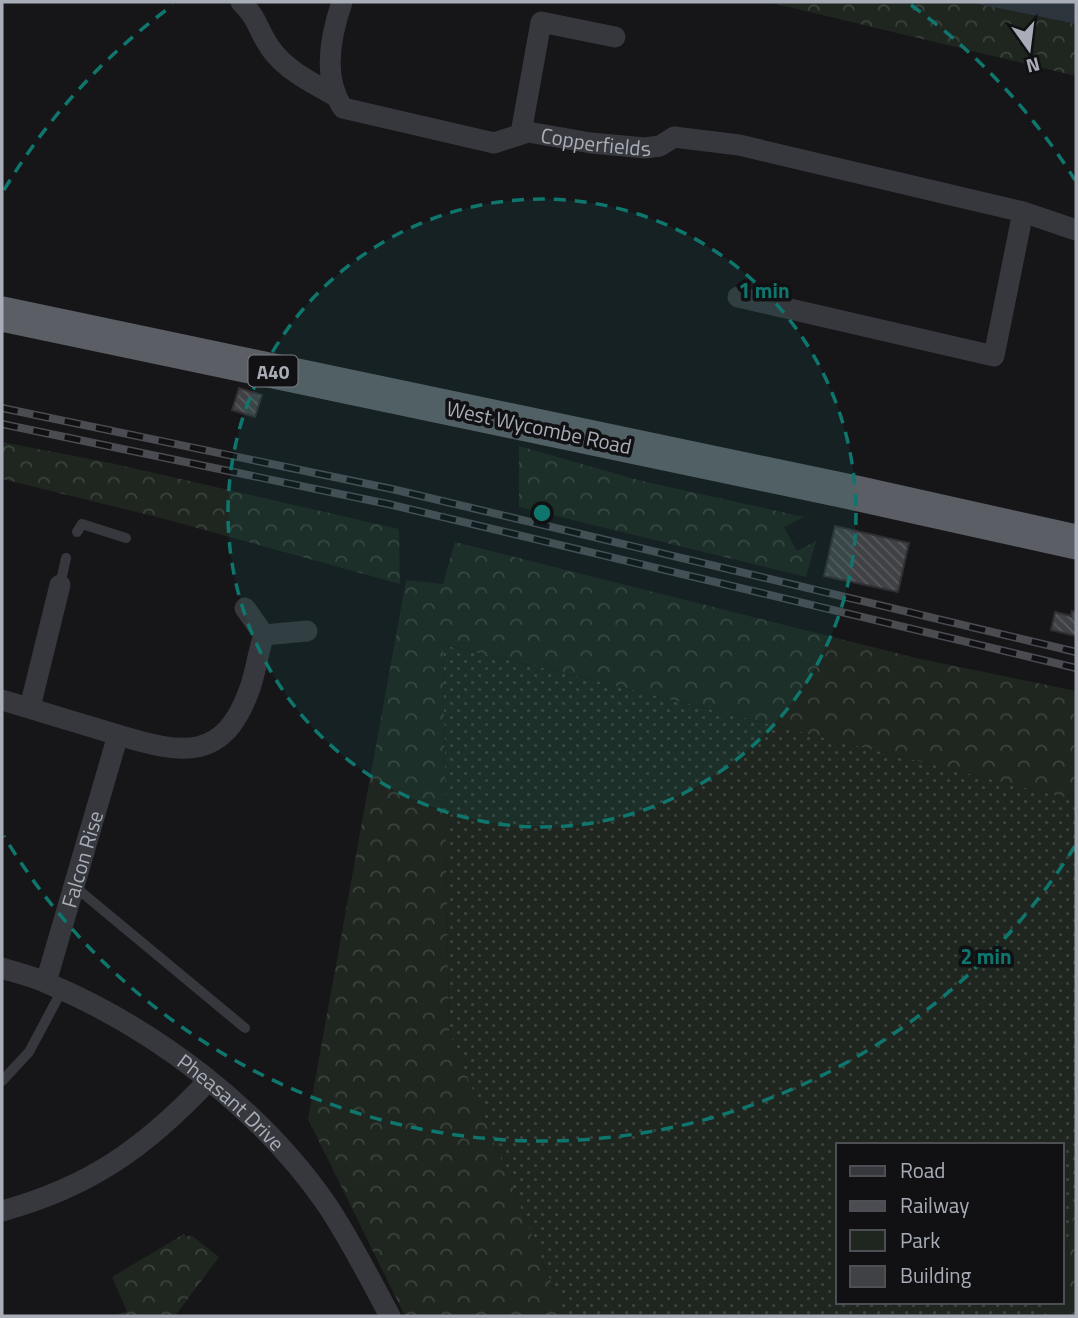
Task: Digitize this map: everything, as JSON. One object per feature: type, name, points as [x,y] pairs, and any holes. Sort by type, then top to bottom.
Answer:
[{"type":"highway","name":"West Wycombe Road","points":[[2,314],[1076,542]]},
{"type":"street","name":"Copperfields","points":[[241,2],[253,13],[271,49],[285,64],[334,95],[343,108],[494,143],[528,132],[591,143],[645,148],[660,145],[674,137],[739,145],[1023,212],[1076,230]]},
{"type":"street","points":[[334,95],[332,31],[342,2]]},
{"type":"street","points":[[521,133],[541,22],[615,37]]},
{"type":"street","points":[[738,297],[994,356],[1023,212]]},
{"type":"street","points":[[30,707],[60,585]]},
{"type":"street","points":[[245,608],[264,635]]},
{"type":"street","points":[[264,635],[307,631]]},
{"type":"street","points":[[2,700],[159,747],[184,750],[209,743],[228,730],[242,710],[264,635]]},
{"type":"street","name":"Falcon Rise","points":[[54,986],[74,886],[118,735]]},
{"type":"street","name":"Pheasant Drive","points":[[2,968],[54,986],[117,1017],[174,1053],[251,1118],[299,1169],[326,1205],[353,1247],[390,1316]]},
{"type":"street","points":[[2,1211],[34,1202],[84,1181],[130,1152],[173,1119],[208,1081]]},
{"type":"lane","points":[[77,533],[82,524],[126,538]]},
{"type":"lane","points":[[60,585],[66,558]]},
{"type":"lane","points":[[74,886],[245,1028]]},
{"type":"lane","points":[[2,1081],[29,1052],[54,986]]},
{"type":"green space","points":[[768,2],[968,2],[1076,24],[1076,76]]},
{"type":"green space","points":[[2,442],[111,463],[399,529],[400,584],[157,517],[2,479]]},
{"type":"green space","points":[[519,446],[638,480],[804,517],[784,527],[797,551],[816,541],[806,577],[519,507]]},
{"type":"green space","points":[[455,542],[916,658],[1076,691],[1076,799],[443,645],[449,1032],[565,1316],[405,1316],[308,1119],[406,580],[443,584]]},
{"type":"green space","points":[[443,645],[1076,799],[1076,1204],[1064,1257],[1064,1143],[836,1143],[836,1304],[1050,1304],[1043,1316],[565,1316],[449,1032]]},
{"type":"green space","points":[[1076,1204],[1076,1316],[1043,1316],[1050,1304],[1064,1304],[1064,1257]]},
{"type":"green space","points":[[184,1234],[186,1237],[191,1235],[219,1257],[175,1316],[112,1316],[127,1311],[112,1277]]},
{"type":"shaded area","points":[[968,2],[1076,2],[1076,24]]},
{"type":"building","points":[[239,388],[262,395],[255,417],[232,410]]},
{"type":"building","points":[[835,526],[909,543],[898,592],[824,576]]},
{"type":"building","points":[[1072,611],[1076,612],[1076,636],[1051,630],[1055,612],[1071,616]]},
{"type":"railway","points":[[2,408],[392,489],[1076,652]]},
{"type":"railway","points":[[2,424],[388,504],[1076,668]]}]
